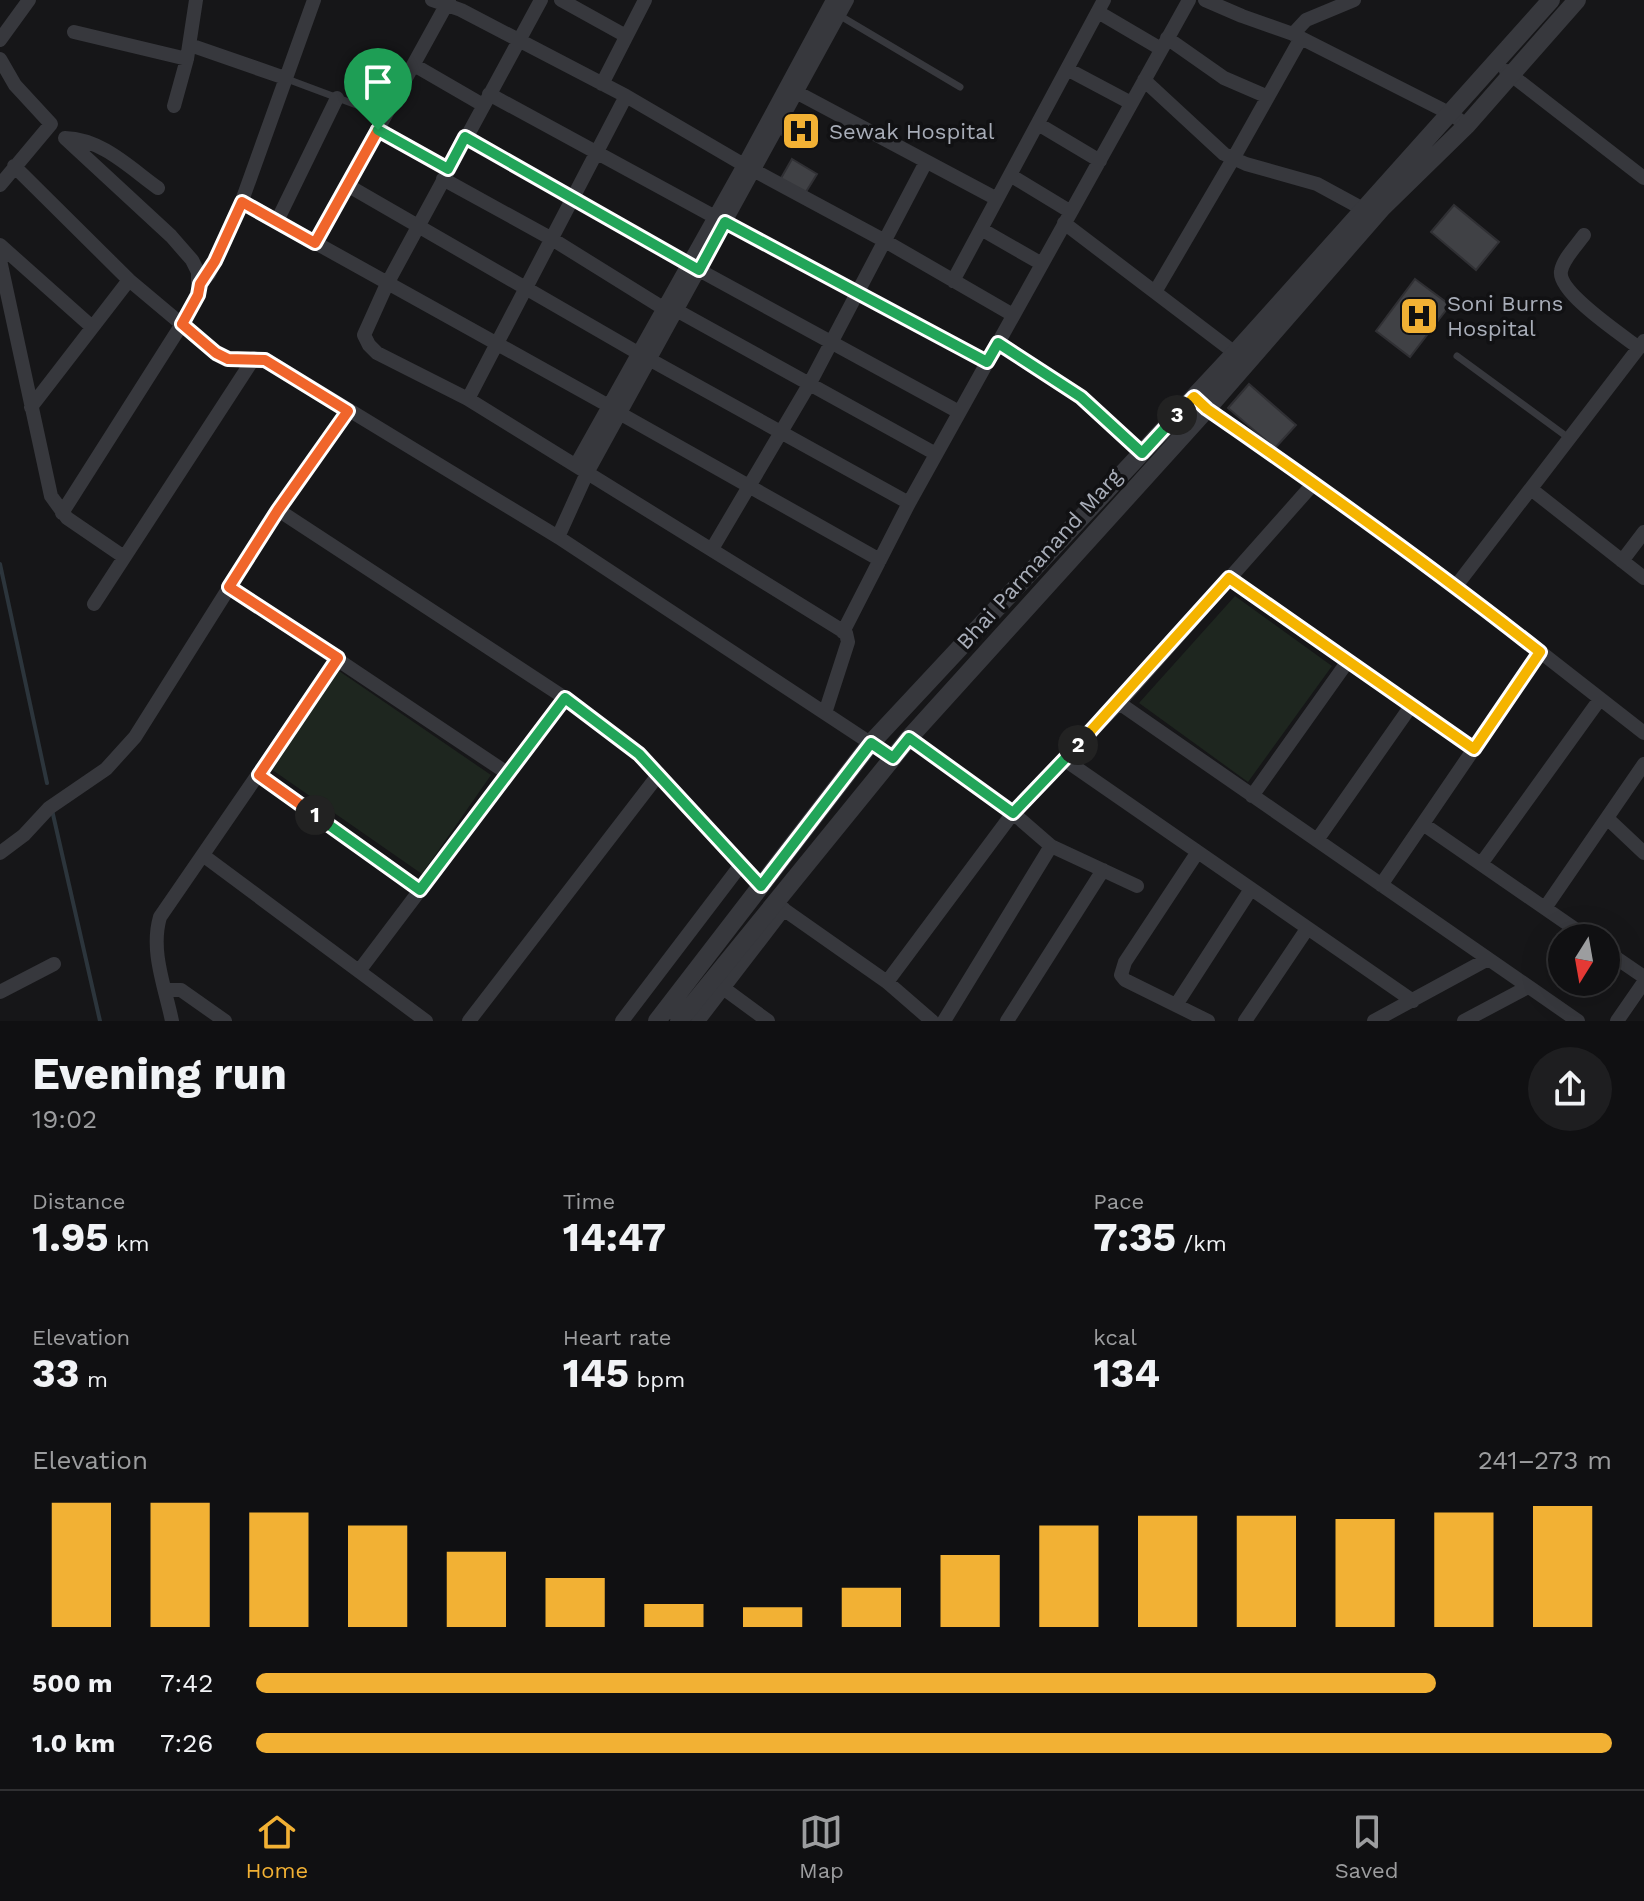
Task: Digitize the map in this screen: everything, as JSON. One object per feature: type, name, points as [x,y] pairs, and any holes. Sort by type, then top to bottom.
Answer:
[{"type":"street","points":[[0,40],[29,0]]},
{"type":"street","points":[[174,106],[188,52],[196,0]]},
{"type":"street","points":[[200,284],[215,261],[242,202],[314,0]]},
{"type":"street","points":[[432,0],[448,3],[626,96],[748,168],[885,241],[1013,315]]},
{"type":"street","points":[[541,0],[387,284],[364,335],[377,353],[468,399],[843,632],[848,642],[825,713]]},
{"type":"street","points":[[561,0],[626,36]]},
{"type":"street","points":[[602,84],[645,0]]},
{"type":"street","points":[[558,537],[581,469],[720,220],[833,8],[847,0]]},
{"type":"street","points":[[843,632],[909,503],[1189,0]]},
{"type":"street","points":[[1205,0],[1297,36],[1467,125]]},
{"type":"street","points":[[1155,292],[1268,97],[1306,20],[1354,0]]},
{"type":"street","name":"Bhai Parmanand Marg","points":[[657,1021],[871,743],[1142,453],[1201,403],[1235,353],[1551,0]]},
{"type":"street","name":"Bhai Parmanand Marg","points":[[679,1021],[717,984],[909,738],[1201,403],[1382,208],[1467,125],[1577,0]]},
{"type":"street","points":[[315,243],[448,3]]},
{"type":"street","points":[[953,281],[1101,6],[1224,78],[1268,97]]},
{"type":"street","points":[[74,32],[188,52],[285,78]]},
{"type":"street","points":[[0,59],[15,85],[51,124],[0,185]]},
{"type":"street","points":[[748,168],[796,92],[807,60]]},
{"type":"street","points":[[1497,60],[1510,76],[1644,178]]},
{"type":"street","points":[[414,65],[597,152],[987,362]]},
{"type":"street","points":[[1067,69],[1131,103]]},
{"type":"street","points":[[1144,80],[1215,147],[1233,159],[1304,179],[1363,209]]},
{"type":"street","points":[[796,92],[997,199]]},
{"type":"street","points":[[468,399],[626,96]]},
{"type":"street","points":[[277,221],[337,98]]},
{"type":"street","points":[[1038,124],[1100,161]]},
{"type":"street","points":[[378,130],[670,309],[936,454]]},
{"type":"street","points":[[465,137],[959,412]]},
{"type":"street","points":[[65,138],[96,145],[158,188]]},
{"type":"street","points":[[62,513],[182,324],[198,295],[200,284],[198,272],[183,249],[65,138]]},
{"type":"street","points":[[712,549],[810,383],[926,162]]},
{"type":"street","points":[[14,166],[129,280],[216,353],[228,359],[254,358],[275,365],[558,537],[893,758]]},
{"type":"street","points":[[1010,175],[1235,353]]},
{"type":"street","points":[[347,185],[644,357],[909,503]]},
{"type":"street","points":[[242,202],[880,560]]},
{"type":"street","points":[[981,229],[1042,264]]},
{"type":"street","points":[[1456,586],[1641,344],[1575,297],[1561,280],[1561,270],[1584,235]]},
{"type":"street","points":[[0,245],[92,327]]},
{"type":"street","points":[[0,260],[51,496],[62,513],[124,557]]},
{"type":"street","points":[[31,407],[129,280]]},
{"type":"street","points":[[998,343],[1081,397],[1142,453]]},
{"type":"street","points":[[94,604],[254,358]]},
{"type":"street","points":[[1201,403],[1456,586],[1644,733]]},
{"type":"street","points":[[0,853],[24,835],[49,808],[91,781],[119,756],[278,510],[348,411]]},
{"type":"street","points":[[887,982],[1013,813],[1119,703],[1314,483]]},
{"type":"street","points":[[1531,489],[1644,578]]},
{"type":"street","points":[[278,510],[565,698],[639,754],[761,886]]},
{"type":"street","points":[[1622,561],[1644,532]]},
{"type":"street","points":[[1229,578],[1474,749]]},
{"type":"street","points":[[229,587],[507,773]]},
{"type":"street","points":[[1381,885],[1540,652]]},
{"type":"street","points":[[172,1021],[156,948],[155,932],[160,917],[338,658]]},
{"type":"street","points":[[1252,796],[1348,661]]},
{"type":"street","points":[[359,971],[565,698]]},
{"type":"street","points":[[1481,864],[1600,699]]},
{"type":"street","points":[[1119,703],[1578,1021]]},
{"type":"street","points":[[1317,840],[1411,706]]},
{"type":"street","points":[[909,738],[1013,813],[1051,846],[1137,886]]},
{"type":"street","points":[[1065,760],[1413,1001]]},
{"type":"street","points":[[1545,908],[1644,764]]},
{"type":"street","points":[[469,1021],[659,774]]},
{"type":"street","points":[[259,775],[420,890]]},
{"type":"street","points":[[1607,818],[1644,853]]},
{"type":"street","points":[[1423,824],[1568,924]]},
{"type":"street","points":[[944,1021],[1051,846]]},
{"type":"street","points":[[1197,853],[1121,969],[1121,975],[1125,980],[1208,1021]]},
{"type":"street","points":[[204,856],[426,1021]]},
{"type":"street","points":[[622,1021],[740,866]]},
{"type":"street","points":[[1007,1021],[1103,870]]},
{"type":"street","points":[[1176,1005],[1251,889]]},
{"type":"street","points":[[780,906],[887,982],[932,1021]]},
{"type":"street","points":[[1245,1021],[1307,929]]},
{"type":"street","points":[[1374,1021],[1488,959]]},
{"type":"street","points":[[1617,1021],[1644,980],[1620,962]]},
{"type":"street","points":[[0,992],[54,964]]},
{"type":"street","points":[[698,1021],[717,984],[768,1021]]},
{"type":"street","points":[[1464,1021],[1528,987]]},
{"type":"street","points":[[165,990],[181,990],[191,995],[225,1021]]},
{"type":"lane","points":[[833,8],[960,87]]},
{"type":"lane","points":[[285,78],[386,116]]},
{"type":"lane","points":[[51,124],[65,138]]},
{"type":"lane","points":[[1457,356],[1570,439]]},
{"type":"shaded area","points":[[1235,596],[1332,666],[1248,782],[1139,703]]},
{"type":"shaded area","points":[[339,671],[491,775],[422,874],[271,769]]},
{"type":"building","points":[[788,113],[815,129],[804,148],[777,132]]},
{"type":"building","points":[[792,159],[817,174],[804,195],[780,180]]},
{"type":"building","points":[[1454,205],[1499,242],[1476,270],[1431,232]]},
{"type":"building","points":[[1415,279],[1450,305],[1410,357],[1376,331]]},
{"type":"building","points":[[1249,384],[1296,425],[1275,448],[1228,408]]},
{"type":"waterway","points":[[0,564],[47,783]]},
{"type":"waterway","points":[[52,810],[100,1021]]},
{"type":"place","name":"Sewak Hospital","points":[[801,131]]},
{"type":"place","name":"Soni Burns Hospital","points":[[1419,316]]},
{"type":"route","points":[[378,130],[448,169],[465,137],[699,270],[725,222],[987,362],[998,343],[1081,397],[1142,453],[1194,397],[1456,586],[1540,652],[1474,749],[1229,578],[1119,703],[1013,813],[909,738],[893,758],[871,743],[761,886],[639,754],[565,698],[420,890],[259,775],[338,658],[229,587],[278,510],[348,411],[265,360],[228,359],[216,353],[182,324],[242,202],[315,243],[378,130]]}]
